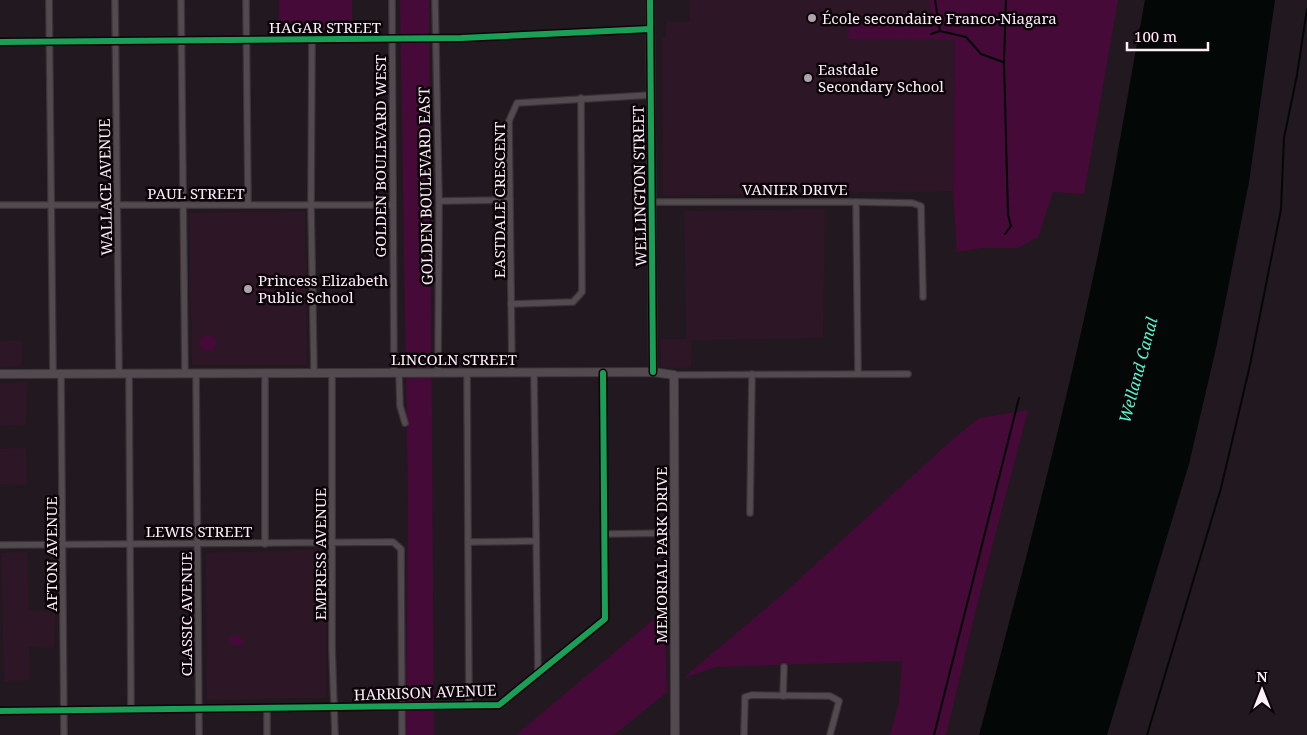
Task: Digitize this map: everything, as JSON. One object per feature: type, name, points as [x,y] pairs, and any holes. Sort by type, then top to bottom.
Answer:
[{"type":"main road","name":"WELLINGTON STREET","points":[[650,0],[654,372]]},
{"type":"main road","name":"LINCOLN STREET","points":[[0,376],[53,373],[332,374],[397,372],[654,372],[674,375]]},
{"type":"main road","name":"MEMORIAL PARK DRIVE","points":[[674,375],[674,735]]},
{"type":"street","points":[[49,0],[53,373]]},
{"type":"street","name":"WALLACE AVENUE","points":[[115,0],[119,374]]},
{"type":"street","points":[[181,0],[185,373]]},
{"type":"street","points":[[246,0],[248,205]]},
{"type":"street","name":"GOLDEN BOULEVARD WEST","points":[[392,0],[393,205],[397,372],[400,406],[405,423]]},
{"type":"street","name":"GOLDEN BOULEVARD EAST","points":[[435,0],[439,201],[438,372]]},
{"type":"street","name":"HAGAR STREET","points":[[0,42],[435,39],[650,28]]},
{"type":"street","points":[[312,40],[311,205],[314,373]]},
{"type":"street","name":"EASTDALE CRESCENT","points":[[512,372],[509,121],[517,103],[651,95]]},
{"type":"street","points":[[511,304],[572,302],[582,292],[581,98]]},
{"type":"street","points":[[439,201],[510,200]]},
{"type":"street","name":"VANIER DRIVE","points":[[652,202],[856,202],[858,373]]},
{"type":"street","points":[[856,202],[912,203],[921,206],[924,297]]},
{"type":"street","name":"PAUL STREET","points":[[0,205],[393,205]]},
{"type":"street","points":[[467,372],[469,706]]},
{"type":"street","name":"AFTON AVENUE","points":[[61,373],[64,735]]},
{"type":"street","points":[[129,373],[131,708]]},
{"type":"street","name":"CLASSIC AVENUE","points":[[196,373],[200,735]]},
{"type":"street","points":[[534,373],[538,674]]},
{"type":"street","name":"HARRISON AVENUE","points":[[0,711],[499,705],[605,619],[603,373]]},
{"type":"street","points":[[265,374],[265,544]]},
{"type":"street","name":"EMPRESS AVENUE","points":[[332,374],[335,735]]},
{"type":"street","points":[[750,513],[752,374]]},
{"type":"street","name":"LINCOLN STREET","points":[[674,375],[908,374]]},
{"type":"street","points":[[605,534],[674,533]]},
{"type":"street","points":[[468,542],[535,541]]},
{"type":"street","name":"LEWIS STREET","points":[[0,545],[393,542],[401,549],[402,706]]},
{"type":"street","points":[[783,696],[784,667]]},
{"type":"street","points":[[744,735],[745,697],[783,696],[830,696],[839,702],[830,735]]},
{"type":"street","points":[[402,706],[402,735]]},
{"type":"street","points":[[267,708],[267,735]]},
{"type":"shaded area","points":[[279,0],[352,0],[352,34],[279,32]]},
{"type":"shaded area","points":[[400,0],[429,0],[434,735],[406,735],[408,500]]},
{"type":"shaded area","name":"Eastdale Secondary School","points":[[689,0],[929,0],[933,20],[929,23],[850,23],[848,39],[955,39],[953,191],[663,196],[662,38],[666,38],[666,22],[690,22]]},
{"type":"shaded area","points":[[929,0],[1118,0],[1084,194],[1053,192],[1038,237],[1018,248],[982,248],[957,252],[953,191],[955,40],[848,39],[849,23],[929,23],[933,20]]},
{"type":"shaded area","points":[[825,209],[823,338],[692,340],[691,367],[661,367],[660,339],[686,339],[684,211]]},
{"type":"shaded area","name":"Princess Elizabeth Public School","points":[[305,211],[307,365],[192,365],[189,213]]},
{"type":"shaded area","points":[[208,335],[216,343],[208,351],[200,343]]},
{"type":"shaded area","points":[[22,340],[22,366],[0,367],[0,341]]},
{"type":"shaded area","points":[[27,382],[26,425],[0,426],[0,383]]},
{"type":"shaded area","points":[[1028,410],[979,597],[946,735],[890,735],[899,702],[902,661],[716,667],[682,679],[784,593],[953,439],[979,418]]},
{"type":"shaded area","points":[[26,448],[27,485],[0,484],[0,449]]},
{"type":"shaded area","points":[[326,549],[326,698],[207,700],[206,553]]},
{"type":"shaded area","points":[[28,552],[29,610],[56,611],[54,648],[29,647],[30,680],[4,682],[1,553]]},
{"type":"shaded area","points":[[665,610],[667,692],[614,735],[516,735]]},
{"type":"shaded area","points":[[232,636],[240,636],[244,642],[241,646],[231,644],[228,639]]},
{"type":"water","name":"Welland Canal","points":[[1145,0],[1275,0],[1249,182],[1217,344],[1189,464],[1107,735],[979,735],[1031,537],[1080,338],[1108,205]]},
{"type":"waterway","points":[[935,0],[940,31]]},
{"type":"waterway","points":[[1005,234],[1011,226],[1008,215],[1004,62],[1006,0]]},
{"type":"waterway","points":[[1147,735],[1221,488],[1250,365],[1281,209],[1284,138],[1297,75],[1307,9]]},
{"type":"waterway","points":[[931,34],[940,31],[966,37],[981,54],[1003,62]]},
{"type":"waterway","points":[[934,735],[1019,398]]},
{"type":"cycle path","points":[[650,0],[653,372]]},
{"type":"cycle path","points":[[0,42],[461,38],[650,29]]},
{"type":"cycle path","points":[[0,711],[499,705],[605,619],[603,373]]},
{"type":"place","name":"École secondaire Franco-Niagara","points":[[812,18]]},
{"type":"place","name":"Eastdale Secondary School","points":[[808,78]]},
{"type":"place","name":"Princess Elizabeth Public School","points":[[248,289]]}]
